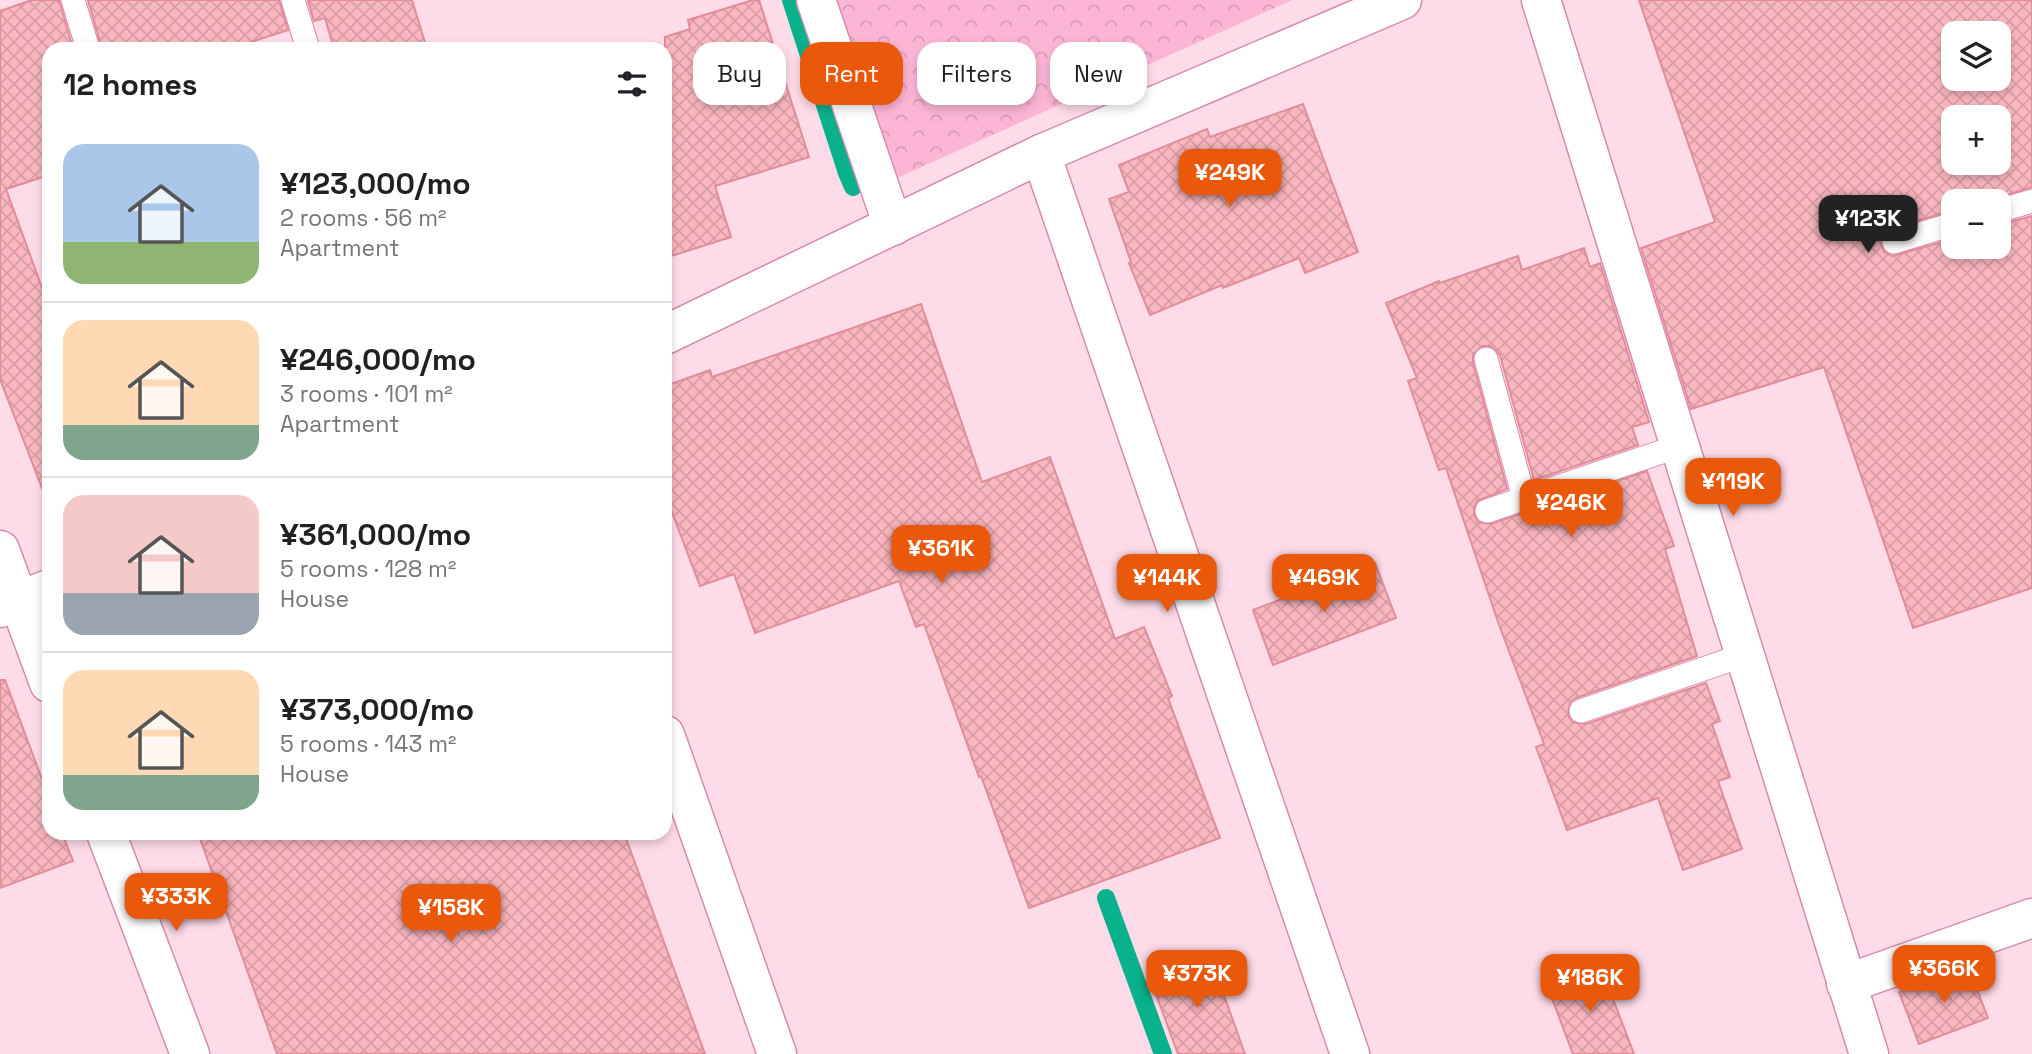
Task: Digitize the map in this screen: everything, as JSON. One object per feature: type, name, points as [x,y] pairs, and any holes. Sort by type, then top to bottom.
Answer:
[{"type":"street","points":[[816,0],[893,226]]},
{"type":"street","points":[[672,332],[1041,154],[1402,0]]},
{"type":"street","points":[[1541,0],[1869,1054]]},
{"type":"street","points":[[1041,154],[1350,1054]]},
{"type":"street","points":[[0,550],[22,600],[42,661]]},
{"type":"street","points":[[672,756],[776,1054]]},
{"type":"street","points":[[109,840],[190,1054]]},
{"type":"street","points":[[1846,984],[2032,918]]},
{"type":"lane","points":[[73,0],[86,42]]},
{"type":"lane","points":[[293,0],[307,42]]},
{"type":"lane","points":[[2011,207],[2032,201]]},
{"type":"lane","points":[[1894,242],[1941,228]]},
{"type":"lane","points":[[1486,359],[1524,498]]},
{"type":"lane","points":[[1486,510],[1679,446]]},
{"type":"lane","points":[[1581,711],[1744,655]]},
{"type":"green space","points":[[837,0],[1292,0],[1147,65],[1147,42],[1050,42],[1050,105],[1059,105],[897,178],[872,105],[903,105],[903,42],[851,42]]},
{"type":"building","points":[[32,0],[59,0],[71,42],[42,42],[42,177],[6,189],[42,288],[42,488],[0,379],[0,11]]},
{"type":"building","points":[[88,0],[279,0],[288,30],[251,42],[100,42]]},
{"type":"building","points":[[308,0],[412,0],[425,42],[332,42],[325,18],[314,21]]},
{"type":"building","points":[[759,0],[772,42],[693,42],[693,105],[786,105],[786,85],[809,157],[715,186],[731,237],[672,256],[672,42],[665,42],[665,37],[690,29],[688,20]]},
{"type":"building","points":[[1639,0],[2032,0],[2032,187],[2011,194],[2011,189],[1941,189],[1941,214],[1890,229],[1883,233],[1880,240],[1884,252],[1892,256],[1941,242],[1941,259],[2011,259],[2011,222],[2032,216],[2032,588],[1913,628],[1824,367],[1691,409],[1641,248],[1715,222]]},
{"type":"building","points":[[1303,104],[1358,252],[1305,273],[1299,258],[1223,288],[1222,285],[1150,315],[1129,263],[1131,262],[1109,199],[1129,192],[1119,165],[1207,129],[1210,137]]},
{"type":"building","points":[[1584,248],[1590,267],[1600,263],[1649,422],[1632,427],[1638,445],[1534,480],[1500,355],[1490,346],[1482,346],[1473,355],[1473,363],[1507,489],[1477,501],[1474,515],[1478,522],[1491,524],[1647,471],[1674,546],[1665,549],[1697,656],[1576,698],[1570,702],[1568,715],[1572,722],[1586,724],[1706,683],[1720,721],[1712,724],[1730,777],[1718,781],[1742,849],[1683,870],[1658,798],[1567,830],[1536,747],[1544,744],[1498,622],[1446,468],[1439,470],[1408,381],[1417,378],[1386,303],[1439,281],[1440,283],[1518,256],[1522,270]]},
{"type":"building","points":[[921,304],[982,482],[1050,457],[1115,639],[1144,627],[1172,696],[1168,698],[1220,838],[1029,908],[924,624],[916,627],[899,581],[755,633],[734,574],[700,586],[672,512],[672,384],[710,370],[712,377]]},
{"type":"building","points":[[1375,563],[1396,618],[1273,665],[1253,610]]},
{"type":"building","points":[[0,680],[5,680],[42,779],[42,840],[65,840],[73,861],[0,888]]},
{"type":"building","points":[[201,840],[627,840],[705,1054],[277,1054]]},
{"type":"building","points":[[1210,956],[1245,1054],[1178,1054],[1150,978]]},
{"type":"building","points":[[1600,965],[1634,1054],[1573,1054],[1547,985]]},
{"type":"building","points":[[1968,966],[1988,1018],[1919,1044],[1899,992]]},
{"type":"waterway","points":[[791,0],[853,187]]},
{"type":"waterway","points":[[1106,898],[1163,1054]]}]
